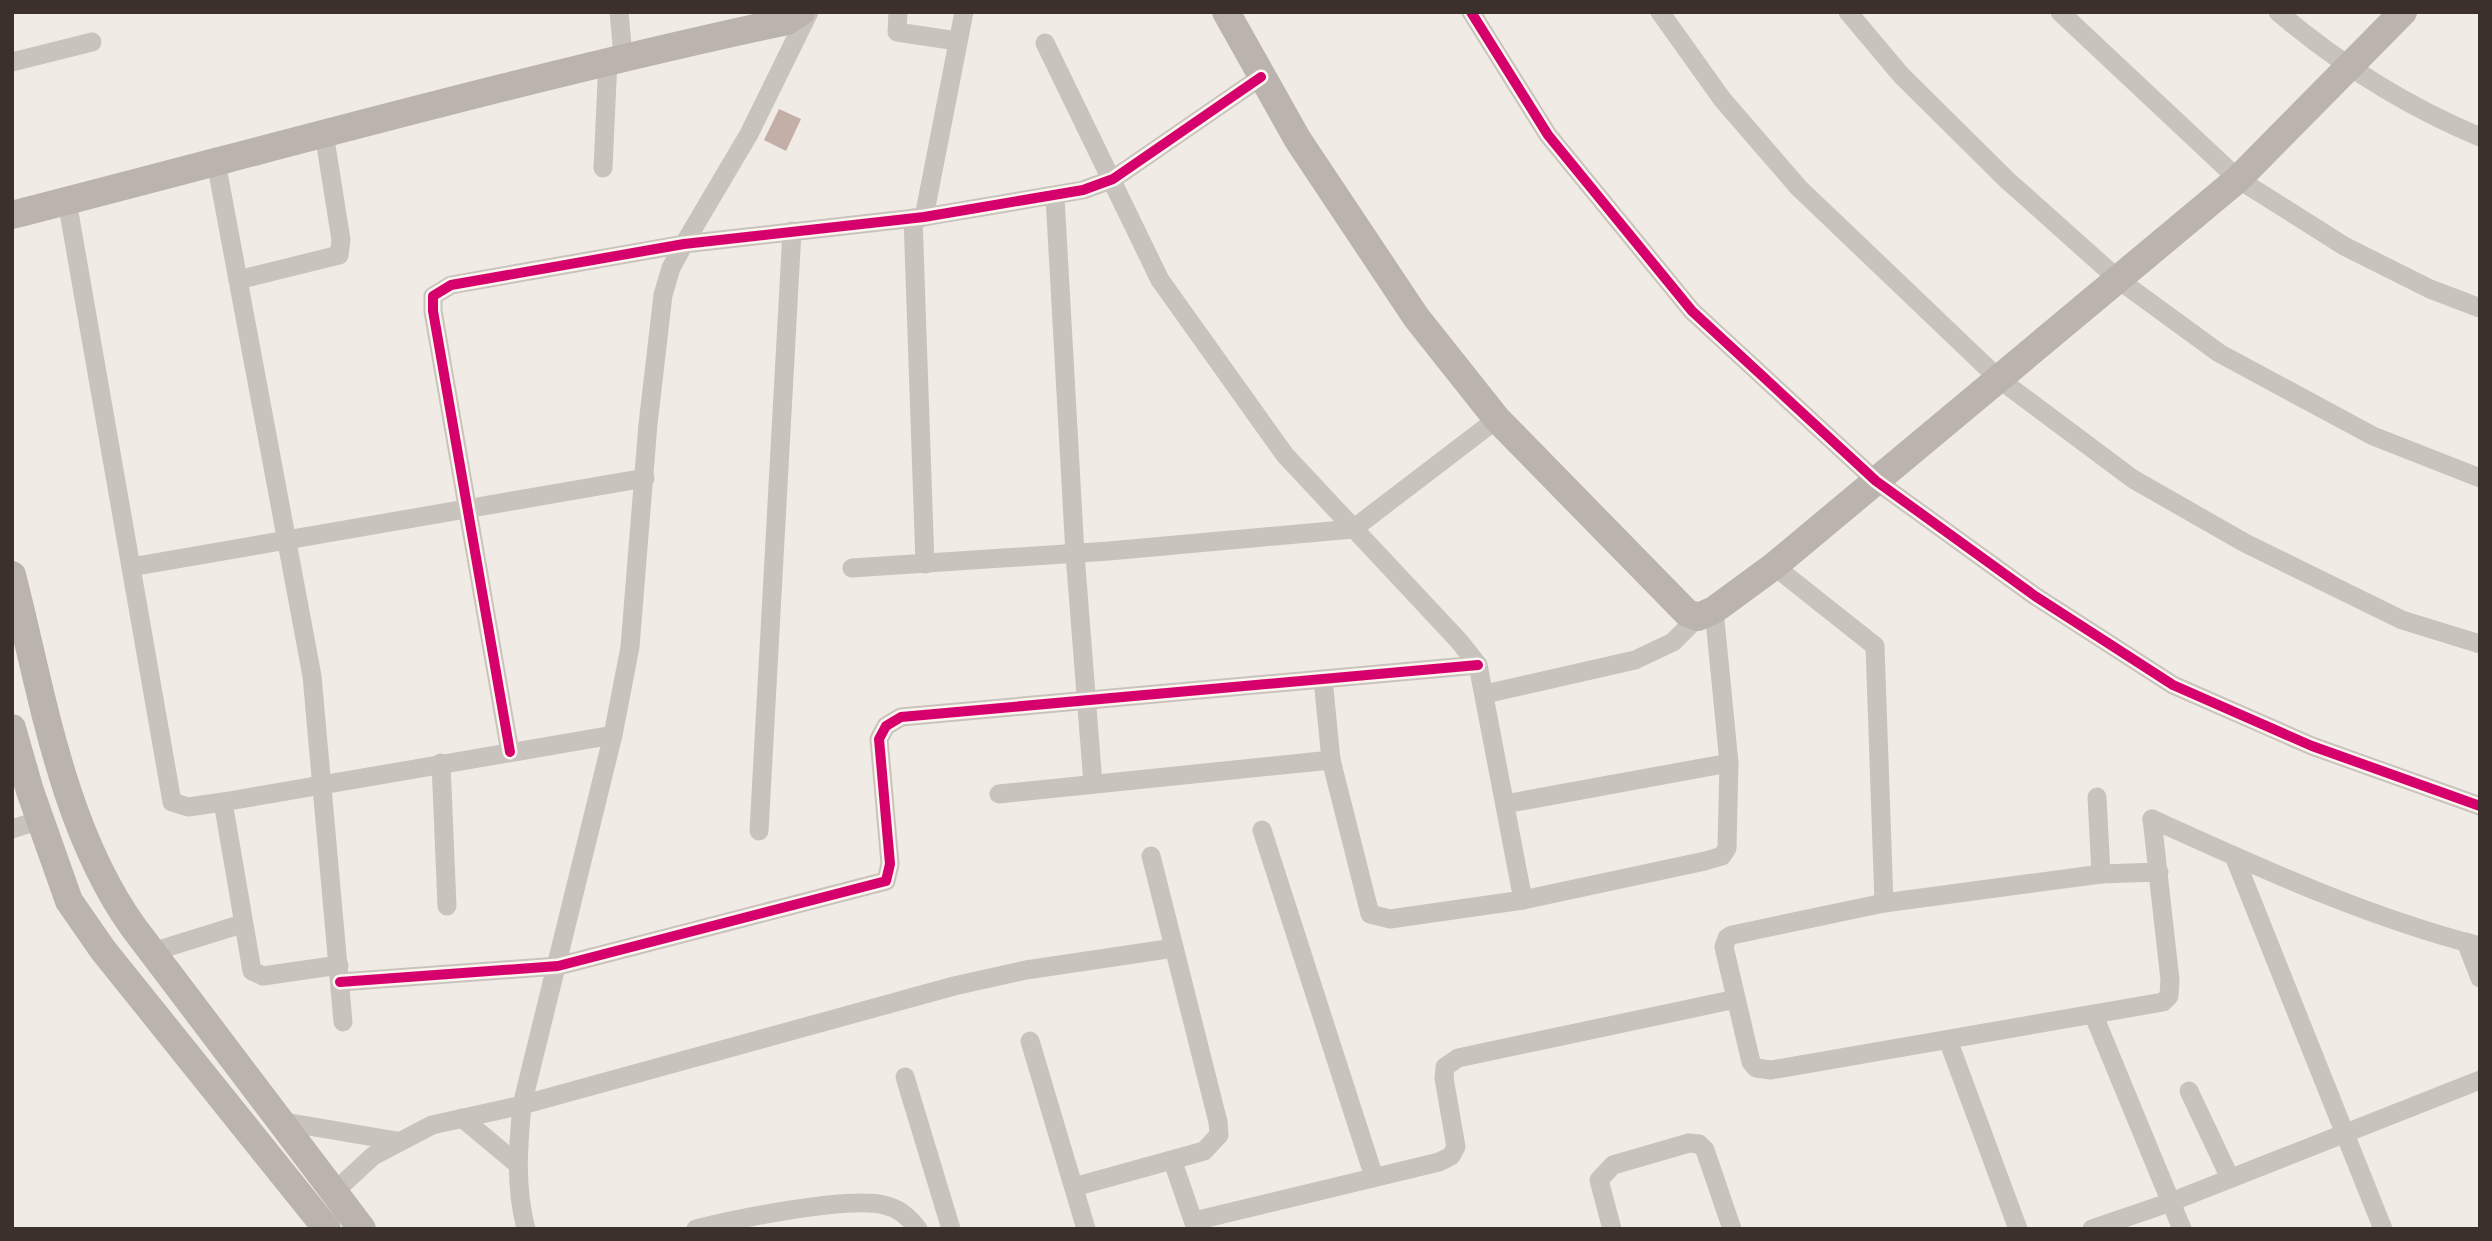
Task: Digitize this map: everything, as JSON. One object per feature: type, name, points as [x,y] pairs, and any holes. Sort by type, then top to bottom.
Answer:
[{"type":"street","points":[[603,168],[619,12]]},
{"type":"street","points":[[12,215],[616,58],[787,21],[801,12]]},
{"type":"street","points":[[526,1229],[519,1201],[516,1163],[523,1105],[613,735],[630,647],[648,424],[663,295],[671,268],[749,134],[809,12]]},
{"type":"street","points":[[898,12],[897,32],[957,41]]},
{"type":"street","points":[[925,564],[918,217],[964,12]]},
{"type":"street","points":[[1226,12],[1298,140],[1416,317],[1497,419],[1687,613],[1706,614]]},
{"type":"street","points":[[1471,12],[1548,135],[1692,311],[1876,481],[2035,596],[2173,685],[2312,746],[2480,806]]},
{"type":"street","points":[[1660,12],[1722,99],[1799,188],[1999,379],[2133,479],[2245,543],[2402,620],[2480,644]]},
{"type":"street","points":[[1848,12],[1901,75],[2007,180],[2119,280],[2219,353],[2373,436],[2480,478]]},
{"type":"street","points":[[2060,12],[2238,179],[2344,246],[2430,289],[2480,308]]},
{"type":"street","points":[[2278,12],[2348,66],[2480,137]]},
{"type":"street","points":[[1485,694],[1635,660],[1673,642],[1706,614],[1774,566],[2238,179],[2403,12]]},
{"type":"street","points":[[12,62],[92,42]]},
{"type":"street","points":[[1045,43],[1160,280],[1285,454],[1459,641],[1478,665],[1523,901]]},
{"type":"street","points":[[510,752],[466,509],[433,311],[433,296],[451,285],[684,244],[918,217],[1055,197],[1113,179],[1261,77]]},
{"type":"street","points":[[238,280],[339,255],[341,240],[324,133]]},
{"type":"street","points":[[216,162],[312,676],[343,1023]]},
{"type":"street","points":[[1055,197],[1075,554],[1093,785]]},
{"type":"street","points":[[67,201],[167,792],[172,802],[178,807],[223,802],[613,735]]},
{"type":"street","points":[[759,831],[792,231]]},
{"type":"street","points":[[852,568],[1075,554],[1353,529],[1497,419]]},
{"type":"street","points":[[131,567],[645,478]]},
{"type":"street","points":[[1774,566],[1875,646],[1884,903]]},
{"type":"street","points":[[12,575],[72,810],[107,887],[134,928],[362,1229]]},
{"type":"street","points":[[1322,679],[1331,760],[1370,914],[1390,919],[1523,901],[1721,856],[1730,836],[1729,763],[1706,614]]},
{"type":"street","points":[[223,802],[250,965],[257,975],[558,966],[886,881],[890,864],[879,738],[886,726],[901,717],[1478,665]]},
{"type":"street","points":[[12,727],[40,820],[74,907],[103,950],[327,1229]]},
{"type":"street","points":[[999,794],[1331,760]]},
{"type":"street","points":[[442,763],[447,906]]},
{"type":"street","points":[[1505,804],[1729,763]]},
{"type":"street","points":[[2097,797],[2101,874]]},
{"type":"street","points":[[2159,872],[2101,874],[1884,903],[1732,934],[1727,938],[1724,947],[1747,1053],[1756,1068],[1771,1070],[2163,1002],[2169,996],[2170,980],[2159,872],[2152,819],[2291,882],[2473,944],[2480,978]]},
{"type":"street","points":[[12,829],[40,820]]},
{"type":"street","points":[[1262,830],[1374,1177]]},
{"type":"street","points":[[1074,1187],[1173,1162],[1204,1151],[1219,1135],[1219,1122],[1151,856]]},
{"type":"street","points":[[2234,856],[2383,1229]]},
{"type":"street","points":[[74,907],[107,887]]},
{"type":"street","points":[[152,952],[242,923]]},
{"type":"street","points":[[103,950],[134,928]]},
{"type":"street","points":[[333,1193],[373,1156],[397,1141],[432,1125],[523,1105],[954,986],[1026,970],[1174,948]]},
{"type":"street","points":[[1173,1162],[1195,1225],[1451,1156],[1456,1147],[1444,1078],[1445,1067],[1450,1061],[1736,999]]},
{"type":"street","points":[[2094,1016],[2182,1229]]},
{"type":"street","points":[[1948,1040],[2018,1229]]},
{"type":"street","points":[[1030,1041],[1086,1229]]},
{"type":"street","points":[[905,1077],[951,1229]]},
{"type":"street","points":[[2092,1229],[2171,1202],[2480,1080]]},
{"type":"street","points":[[2189,1091],[2230,1178]]},
{"type":"street","points":[[462,1118],[516,1163]]},
{"type":"street","points":[[279,1121],[397,1141]]},
{"type":"street","points":[[1612,1229],[1600,1192],[1600,1180],[1606,1171],[1614,1165],[1689,1143],[1699,1144],[1705,1150],[1732,1229]]},
{"type":"street","points":[[696,1229],[844,1204],[882,1204],[901,1211],[918,1229]]},
{"type":"building","points":[[779,109],[801,119],[786,151],[764,140]]},
{"type":"cycle path","points":[[1471,12],[1548,135],[1692,311],[1876,481],[2035,596],[2173,685],[2312,746],[2480,806]]},
{"type":"cycle path","points":[[510,752],[433,311],[433,296],[451,285],[684,244],[924,217],[1083,190],[1113,179],[1261,77]]},
{"type":"cycle path","points":[[340,982],[558,966],[886,881],[890,864],[879,739],[886,726],[901,717],[1478,665]]}]
